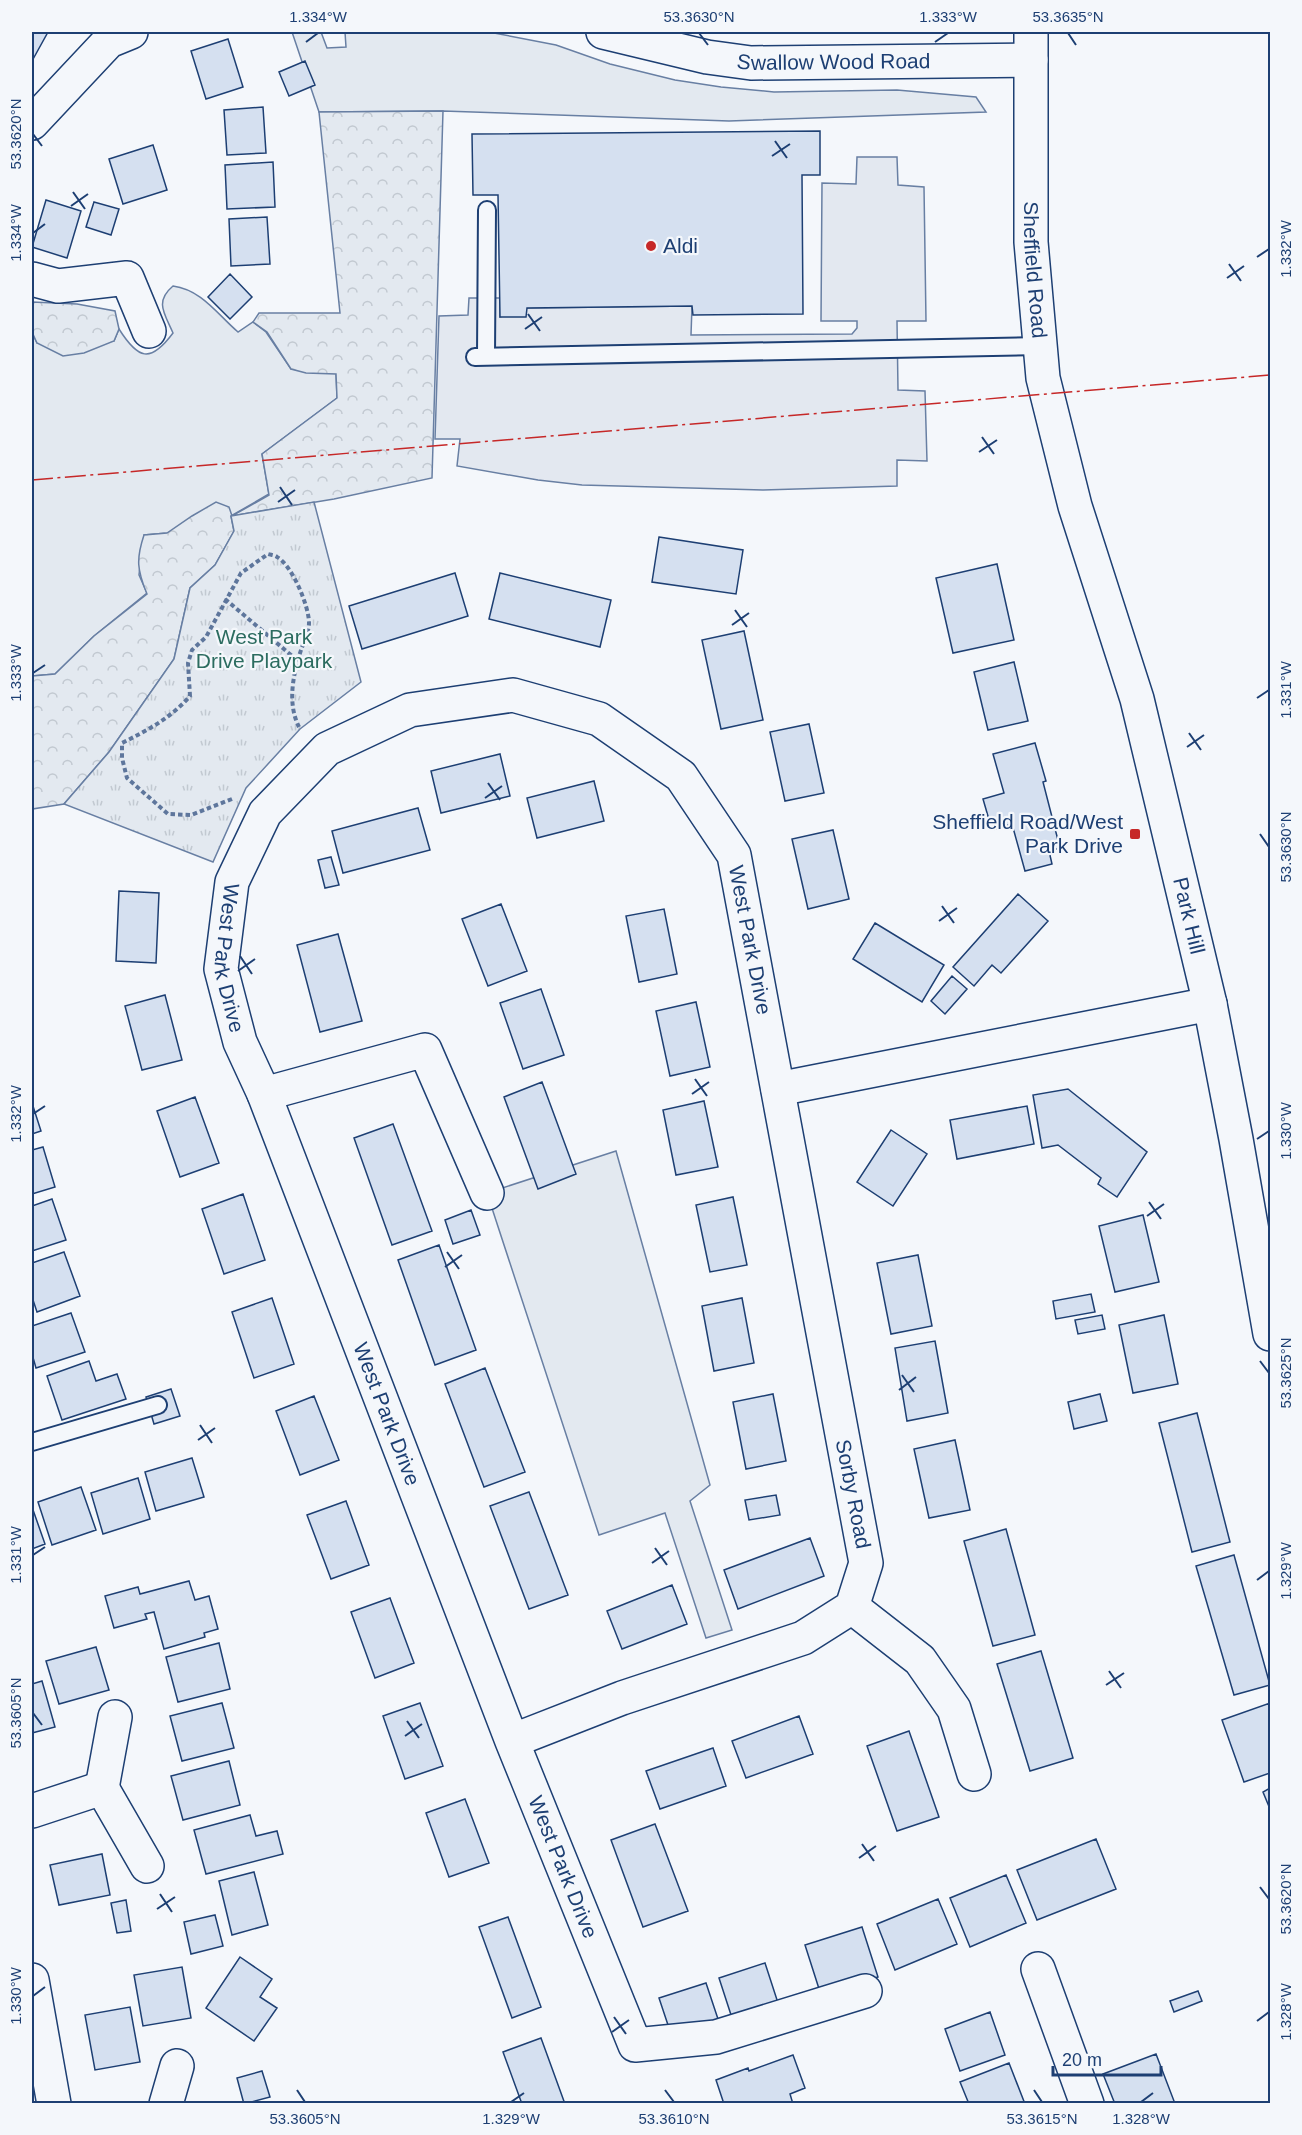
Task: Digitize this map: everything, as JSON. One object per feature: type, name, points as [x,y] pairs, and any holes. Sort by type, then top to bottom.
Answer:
[{"type":"street","name":"Swallow Wood Road","points":[[603,32],[706,57],[751,63],[1031,46]]},
{"type":"street","points":[[32,123],[113,35]]},
{"type":"street","name":"Sheffield Road","points":[[1031,46],[1031,242],[1043,378],[1075,506]]},
{"type":"street","points":[[32,279],[58,286],[126,278],[149,331]]},
{"type":"street","name":"Park Hill","points":[[1075,506],[1137,699],[1210,1004],[1270,1334]]},
{"type":"street","name":"West Park Drive","points":[[777,1089],[734,855],[681,776],[599,719],[513,695],[410,710],[327,749],[265,813],[232,882],[221,969],[240,1042],[264,1094],[512,1741],[635,2045],[716,2037],[865,1991]]},
{"type":"street","points":[[777,1089],[1210,1004]]},
{"type":"street","points":[[264,1094],[425,1050],[487,1193]]},
{"type":"street","name":"Sorby Road","points":[[777,1089],[866,1563],[852,1607]]},
{"type":"street","points":[[512,1741],[622,1698],[802,1638],[852,1607],[920,1660],[954,1709],[974,1774]]},
{"type":"street","points":[[115,1717],[102,1788],[147,1866]]},
{"type":"street","points":[[32,1811],[102,1788]]},
{"type":"street","points":[[1038,1969],[1087,2103]]},
{"type":"street","points":[[32,1980],[54,2103]]},
{"type":"street","points":[[166,2103],[177,2066]]},
{"type":"lane","points":[[487,210],[481,356],[1040,346]]},
{"type":"lane","points":[[32,1443],[158,1405]]},
{"type":"path","points":[[273,804],[233,799],[191,815],[168,814],[127,778],[122,758],[122,743],[158,724],[190,696],[188,663],[192,650],[206,637],[241,573],[268,554],[278,557],[295,579],[306,604],[310,625],[298,661],[291,699],[294,718],[316,760]]},
{"type":"path","points":[[225,600],[298,661]]},
{"type":"green space","points":[[292,32],[321,32],[327,48],[346,47],[345,32],[494,33],[556,45],[610,64],[675,80],[774,92],[897,90],[976,97],[986,112],[729,121],[443,111],[319,112]]},
{"type":"green space","points":[[443,111],[432,478],[334,499],[232,516],[269,495],[262,454],[337,398],[336,374],[306,373],[291,369],[267,332],[253,322],[259,313],[340,313],[319,112]]},
{"type":"green space","points":[[173,286],[183,288],[201,298],[238,332],[253,322],[266,332],[291,369],[336,373],[337,398],[262,454],[269,494],[231,516],[167,533],[144,535],[139,575],[147,593],[94,636],[55,674],[32,676],[32,332],[37,343],[114,341],[119,329],[138,352],[151,353],[158,350],[173,333],[164,314],[163,303],[164,297]]},
{"type":"green space","points":[[32,302],[77,304],[115,311],[119,329],[114,341],[84,353],[63,356],[37,343],[32,332]]},
{"type":"green space","points":[[216,502],[229,507],[234,531],[215,565],[190,588],[174,659],[109,752],[64,804],[32,809],[32,676],[55,674],[94,636],[147,594],[139,564],[144,535],[167,533]]},
{"type":"green space","name":"West Park Drive Playpark","points":[[314,502],[361,682],[300,729],[246,788],[213,862],[64,804],[109,752],[174,659],[190,588],[215,565],[234,531],[231,516]]},
{"type":"green space","points":[[616,1151],[710,1485],[690,1501],[732,1630],[706,1638],[665,1513],[599,1535],[487,1193]]},
{"type":"shaded area","points":[[857,157],[897,157],[898,185],[924,187],[926,321],[897,321],[898,390],[925,391],[927,461],[897,460],[897,486],[763,490],[582,485],[457,466],[460,439],[435,439],[439,316],[468,315],[469,298],[500,298],[500,317],[527,308],[692,306],[691,335],[852,334],[857,328],[857,321],[821,321],[822,183],[856,184]]},
{"type":"building","points":[[32,32],[48,32],[32,61]]},
{"type":"building","points":[[228,39],[243,87],[206,99],[191,51]]},
{"type":"building","points":[[305,61],[315,85],[289,96],[279,72]]},
{"type":"building","points":[[263,107],[266,153],[227,155],[224,110]]},
{"type":"building","name":"Aldi","points":[[820,131],[820,175],[802,175],[803,314],[693,315],[692,306],[527,308],[526,317],[500,317],[498,195],[473,195],[472,134]]},
{"type":"building","points":[[153,145],[167,190],[123,204],[109,159]]},
{"type":"building","points":[[273,162],[275,207],[227,209],[225,165]]},
{"type":"building","points":[[46,200],[81,211],[67,258],[32,247]]},
{"type":"building","points":[[94,202],[119,209],[111,235],[86,227]]},
{"type":"building","points":[[267,217],[270,264],[231,266],[229,219]]},
{"type":"building","points":[[230,274],[252,297],[230,319],[208,297]]},
{"type":"building","points":[[659,537],[743,550],[736,594],[652,582]]},
{"type":"building","points":[[997,564],[1014,640],[953,653],[936,578]]},
{"type":"building","points":[[455,573],[468,616],[362,649],[349,606]]},
{"type":"building","points":[[500,573],[611,600],[600,647],[489,619]]},
{"type":"building","points":[[744,631],[763,720],[721,729],[702,640]]},
{"type":"building","points":[[1014,662],[1028,721],[988,730],[974,672]]},
{"type":"building","points":[[809,724],[824,793],[785,801],[770,732]]},
{"type":"building","points":[[1035,743],[1046,781],[1043,782],[1060,848],[1049,851],[1052,864],[1025,871],[1012,824],[992,830],[983,799],[1004,793],[993,754]]},
{"type":"building","points":[[500,754],[510,796],[441,813],[431,771]]},
{"type":"building","points":[[594,781],[604,821],[537,838],[527,798]]},
{"type":"building","points":[[418,808],[430,850],[343,873],[332,831]]},
{"type":"building","points":[[833,830],[849,899],[808,909],[792,839]]},
{"type":"building","points":[[331,857],[339,885],[325,888],[318,860]]},
{"type":"building","points":[[119,891],[159,893],[156,963],[116,961]]},
{"type":"building","points":[[1018,894],[1048,921],[1001,973],[992,965],[974,986],[953,967]]},
{"type":"building","points":[[501,904],[527,971],[488,986],[462,919]]},
{"type":"building","points":[[664,909],[677,974],[639,982],[626,916]]},
{"type":"building","points":[[875,923],[944,965],[922,1002],[853,959]]},
{"type":"building","points":[[338,934],[362,1021],[320,1032],[297,945]]},
{"type":"building","points":[[952,976],[967,989],[945,1014],[931,1001]]},
{"type":"building","points":[[541,989],[564,1055],[523,1069],[500,1003]]},
{"type":"building","points":[[165,995],[182,1060],[142,1070],[125,1006]]},
{"type":"building","points":[[696,1002],[710,1067],[670,1076],[656,1011]]},
{"type":"building","points":[[542,1082],[576,1174],[538,1189],[504,1097]]},
{"type":"building","points":[[1068,1089],[1147,1152],[1117,1197],[1098,1184],[1101,1178],[1058,1145],[1042,1148],[1033,1095]]},
{"type":"building","points":[[195,1097],[219,1163],[180,1177],[157,1111]]},
{"type":"building","points":[[704,1101],[718,1167],[676,1175],[663,1110]]},
{"type":"building","points":[[32,1103],[41,1131],[32,1134]]},
{"type":"building","points":[[1027,1106],[1034,1144],[957,1159],[950,1120]]},
{"type":"building","points":[[393,1124],[432,1231],[392,1245],[354,1138]]},
{"type":"building","points":[[891,1130],[927,1154],[893,1206],[857,1182]]},
{"type":"building","points":[[43,1147],[55,1187],[32,1194],[32,1150]]},
{"type":"building","points":[[243,1194],[265,1260],[224,1274],[202,1209]]},
{"type":"building","points":[[733,1197],[747,1265],[710,1272],[696,1205]]},
{"type":"building","points":[[52,1199],[66,1240],[32,1251],[32,1206]]},
{"type":"building","points":[[471,1210],[480,1235],[453,1244],[445,1220]]},
{"type":"building","points":[[1143,1215],[1159,1282],[1115,1292],[1099,1226]]},
{"type":"building","points":[[439,1245],[476,1350],[435,1365],[398,1260]]},
{"type":"building","points":[[64,1252],[80,1296],[37,1312],[32,1297],[32,1263]]},
{"type":"building","points":[[918,1255],[932,1326],[891,1334],[877,1263]]},
{"type":"building","points":[[1091,1294],[1095,1312],[1056,1319],[1053,1301]]},
{"type":"building","points":[[272,1298],[294,1364],[254,1378],[232,1312]]},
{"type":"building","points":[[742,1298],[754,1363],[714,1371],[702,1306]]},
{"type":"building","points":[[71,1313],[85,1352],[36,1368],[32,1354],[32,1326]]},
{"type":"building","points":[[1102,1315],[1105,1329],[1078,1334],[1075,1320]]},
{"type":"building","points":[[1164,1315],[1178,1384],[1133,1393],[1119,1325]]},
{"type":"building","points":[[935,1341],[948,1413],[907,1421],[895,1348]]},
{"type":"building","points":[[89,1361],[96,1381],[117,1374],[126,1399],[62,1420],[47,1376]]},
{"type":"building","points":[[485,1368],[525,1472],[484,1487],[445,1384]]},
{"type":"building","points":[[171,1389],[180,1416],[154,1424],[146,1397]]},
{"type":"building","points":[[773,1394],[786,1461],[746,1469],[733,1402]]},
{"type":"building","points":[[1100,1394],[1107,1421],[1074,1429],[1068,1402]]},
{"type":"building","points":[[314,1396],[339,1460],[300,1475],[276,1411]]},
{"type":"building","points":[[1197,1413],[1230,1542],[1192,1552],[1159,1423]]},
{"type":"building","points":[[955,1440],[970,1510],[929,1518],[914,1449]]},
{"type":"building","points":[[192,1458],[204,1497],[156,1511],[145,1472]]},
{"type":"building","points":[[138,1478],[150,1519],[103,1534],[91,1493]]},
{"type":"building","points":[[81,1487],[96,1530],[52,1545],[38,1502]]},
{"type":"building","points":[[529,1492],[568,1595],[529,1609],[490,1506]]},
{"type":"building","points":[[776,1495],[780,1515],[749,1520],[745,1500]]},
{"type":"building","points":[[346,1501],[369,1565],[331,1579],[307,1515]]},
{"type":"building","points":[[32,1507],[45,1544],[32,1549]]},
{"type":"building","points":[[1006,1529],[1035,1635],[993,1646],[964,1541]]},
{"type":"building","points":[[810,1538],[824,1576],[738,1609],[724,1570]]},
{"type":"building","points":[[1234,1555],[1270,1685],[1234,1695],[1196,1566]]},
{"type":"building","points":[[189,1581],[195,1600],[209,1596],[218,1629],[204,1633],[205,1637],[164,1649],[154,1612],[145,1614],[147,1619],[114,1628],[105,1596],[138,1587],[140,1594]]},
{"type":"building","points":[[672,1585],[687,1624],[622,1649],[607,1611]]},
{"type":"building","points":[[390,1598],[414,1663],[375,1678],[351,1612]]},
{"type":"building","points":[[219,1643],[230,1689],[178,1702],[166,1657]]},
{"type":"building","points":[[96,1647],[109,1690],[59,1704],[46,1661]]},
{"type":"building","points":[[1041,1651],[1073,1758],[1030,1771],[997,1664]]},
{"type":"building","points":[[42,1681],[55,1727],[32,1733],[32,1684]]},
{"type":"building","points":[[222,1703],[234,1748],[182,1761],[170,1716]]},
{"type":"building","points":[[420,1703],[443,1766],[405,1779],[383,1716]]},
{"type":"building","points":[[1270,1703],[1270,1773],[1244,1782],[1222,1720]]},
{"type":"building","points":[[799,1716],[813,1754],[746,1778],[732,1741]]},
{"type":"building","points":[[909,1731],[939,1817],[897,1831],[867,1746]]},
{"type":"building","points":[[713,1748],[726,1786],[660,1809],[646,1771]]},
{"type":"building","points":[[229,1761],[240,1805],[183,1820],[171,1776]]},
{"type":"building","points":[[1270,1788],[1270,1809],[1263,1792]]},
{"type":"building","points":[[465,1799],[489,1863],[449,1877],[426,1813]]},
{"type":"building","points":[[250,1815],[256,1836],[277,1831],[283,1854],[206,1874],[194,1830]]},
{"type":"building","points":[[655,1824],[688,1911],[643,1927],[611,1840]]},
{"type":"building","points":[[1096,1839],[1116,1889],[1037,1920],[1017,1870]]},
{"type":"building","points":[[102,1854],[110,1895],[59,1905],[50,1865]]},
{"type":"building","points":[[254,1872],[268,1925],[232,1935],[219,1881]]},
{"type":"building","points":[[1006,1875],[1026,1923],[970,1947],[950,1898]]},
{"type":"building","points":[[938,1899],[957,1944],[895,1970],[877,1924]]},
{"type":"building","points":[[126,1900],[131,1931],[117,1933],[111,1903]]},
{"type":"building","points":[[215,1915],[223,1946],[191,1954],[184,1922]]},
{"type":"building","points":[[508,1917],[541,2007],[512,2018],[479,1927]]},
{"type":"building","points":[[862,1927],[878,1977],[821,1995],[805,1945]]},
{"type":"building","points":[[240,1957],[272,1979],[260,1997],[277,2008],[254,2041],[206,2008]]},
{"type":"building","points":[[765,1963],[779,2006],[733,2021],[719,1978]]},
{"type":"building","points":[[182,1967],[191,2018],[143,2026],[134,1975]]},
{"type":"building","points":[[706,1983],[720,2025],[673,2040],[659,1998]]},
{"type":"building","points":[[1198,1991],[1202,2001],[1174,2012],[1170,2001]]},
{"type":"building","points":[[130,2007],[140,2062],[95,2070],[85,2015]]},
{"type":"building","points":[[990,2012],[1005,2055],[960,2071],[945,2029]]},
{"type":"building","points":[[541,2038],[565,2104],[522,2104],[503,2052]]},
{"type":"building","points":[[1156,2054],[1174,2101],[1167,2104],[1115,2104],[1103,2074]]},
{"type":"building","points":[[793,2055],[805,2088],[790,2094],[793,2104],[724,2104],[716,2080]]},
{"type":"building","points":[[1009,2063],[1025,2104],[969,2104],[960,2082]]},
{"type":"building","points":[[262,2071],[270,2097],[244,2104],[237,2078]]},
{"type":"power","points":[[32,480],[1270,375]]},
{"type":"place","name":"Aldi","points":[[651,246]]},
{"type":"place","name":"Sheffield Road/West Park Drive","points":[[1135,834]]}]
